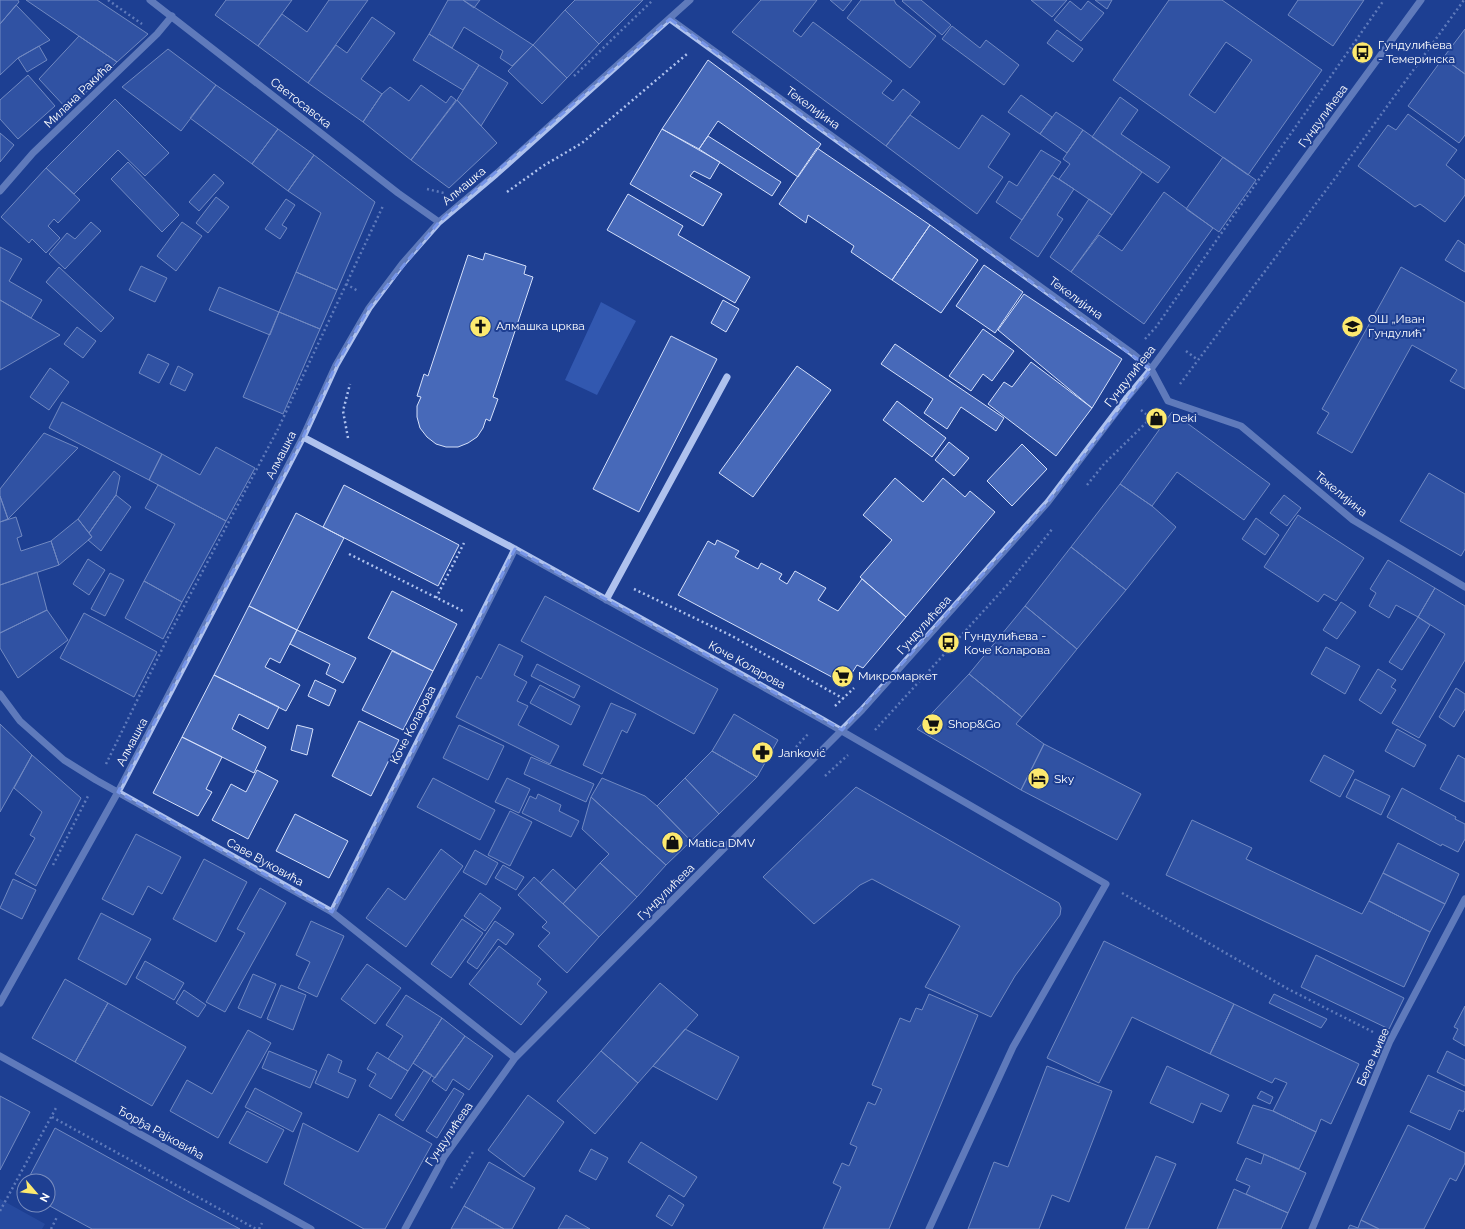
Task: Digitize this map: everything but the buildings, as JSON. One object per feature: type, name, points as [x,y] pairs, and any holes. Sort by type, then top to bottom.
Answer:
[{"type":"street","name":"Светосавска","points":[[150,0],[398,193],[439,222]]},
{"type":"street","name":"Алмашка","points":[[0,1003],[118,792],[303,437],[336,366],[369,308],[402,264],[439,222],[502,169],[690,0]]},
{"type":"street","name":"Гундулићева","points":[[405,1229],[444,1157],[516,1058],[862,710],[1048,502],[1126,399],[1151,369],[1422,0]]},
{"type":"street","name":"Милана Ракића","points":[[0,191],[33,153],[157,34],[172,16]]},
{"type":"street","name":"Текелијина","points":[[670,19],[1132,353],[1151,369],[1168,401],[1241,426],[1353,520],[1465,587]]},
{"type":"street","points":[[606,600],[726,377]]},
{"type":"street","name":"Коче Коларова","points":[[303,437],[514,549],[842,730],[1106,884]]},
{"type":"street","name":"Коче Коларова","points":[[332,912],[514,549]]},
{"type":"street","name":"Саве Вуковића","points":[[0,694],[20,721],[64,760],[96,780],[332,912],[516,1058]]},
{"type":"street","points":[[928,1229],[1013,1047],[1106,884]]},
{"type":"street","name":"Беле њиве","points":[[1312,1229],[1390,1041],[1465,899]]},
{"type":"street","name":"Ђорђа Рајковића","points":[[0,1056],[311,1229]]},
{"type":"path","points":[[108,0],[157,34]]},
{"type":"path","points":[[568,81],[653,0]]},
{"type":"path","points":[[1132,353],[1156,327],[1384,0]]},
{"type":"path","points":[[506,192],[543,166],[582,143],[688,53],[699,40]]},
{"type":"path","points":[[423,188],[450,195]]},
{"type":"path","points":[[51,869],[109,757],[172,629],[278,429],[385,203]]},
{"type":"path","points":[[348,441],[343,411],[351,380]]},
{"type":"path","points":[[436,598],[472,527]]},
{"type":"path","points":[[349,554],[479,619]]},
{"type":"path","points":[[617,581],[732,636],[862,710],[885,720]]},
{"type":"path","points":[[791,752],[859,683]]},
{"type":"path","points":[[1106,884],[1288,989],[1390,1041]]},
{"type":"path","points":[[0,1211],[65,1092]]},
{"type":"path","points":[[52,1117],[256,1229]]},
{"type":"path","points":[[51,1229],[57,1217]]},
{"type":"highlighted area","points":[[670,19],[1151,369],[1048,502],[842,730],[515,549],[332,912],[118,792],[303,437],[336,365],[369,308],[439,222]]},
{"type":"shaded area","points":[[601,302],[636,321],[597,395],[565,380]]},
{"type":"shaded area","points":[[0,1199],[16,1208],[16,1213],[25,1213],[45,1224],[42,1229],[0,1229]]},
{"type":"place","name":"Гундулићева - Темеринска","points":[[1362,52]]},
{"type":"place","name":"Алмашка црква","points":[[481,326]]},
{"type":"place","name":"ОШ „Иван Гундулић”","points":[[1352,326]]},
{"type":"place","name":"Deki","points":[[1157,418]]},
{"type":"place","name":"Гундулићева - Коче Коларова","points":[[949,643]]},
{"type":"place","name":"Микромаркет","points":[[842,676]]},
{"type":"place","name":"Shop&Go","points":[[933,724]]},
{"type":"place","name":"Janković","points":[[763,753]]},
{"type":"place","name":"Sky","points":[[1039,779]]},
{"type":"place","name":"Matica DMV","points":[[672,843]]}]
